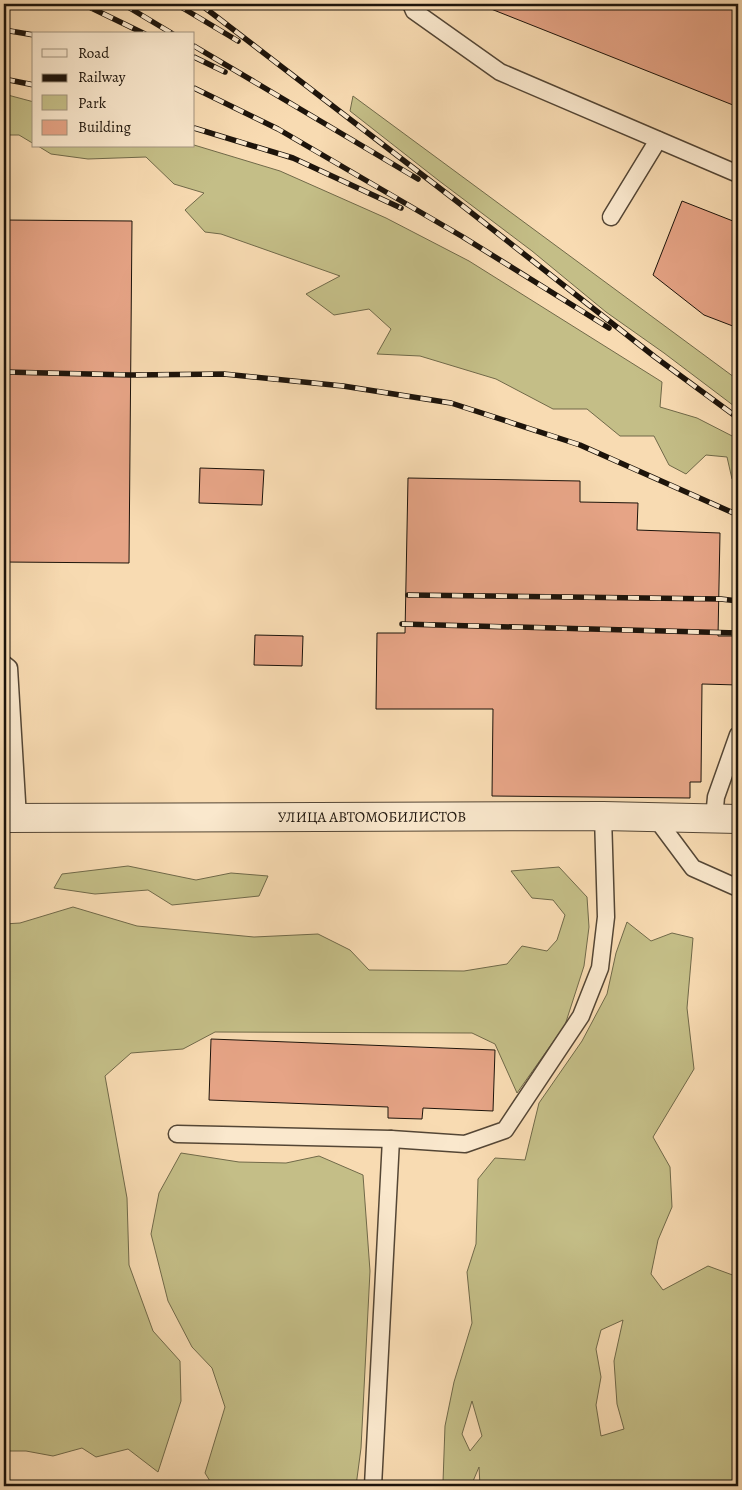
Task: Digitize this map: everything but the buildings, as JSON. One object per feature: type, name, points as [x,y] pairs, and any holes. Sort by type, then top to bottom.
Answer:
[{"type":"street","name":"УЛИЦА АВТОМОБИЛИСТОВ","points":[[11,818],[603,816],[726,818]]},
{"type":"lane","points":[[411,4],[414,11],[500,72],[738,174]]},
{"type":"lane","points":[[611,218],[658,140]]},
{"type":"lane","points":[[4,664],[9,668],[11,818]]},
{"type":"lane","points":[[726,818],[716,797],[738,736]]},
{"type":"lane","points":[[176,1134],[391,1139],[465,1144],[505,1130],[581,1016],[600,968],[606,917],[603,816]]},
{"type":"lane","points":[[655,817],[693,868],[738,888]]},
{"type":"lane","points":[[373,1486],[391,1139]]},
{"type":"green space","points":[[4,94],[32,101],[32,143],[19,135],[4,135]]},
{"type":"green space","points":[[353,96],[738,380],[738,409],[606,312],[532,251],[350,111]]},
{"type":"green space","points":[[195,145],[280,171],[386,218],[469,261],[662,382],[660,407],[697,418],[738,439],[738,481],[732,479],[727,457],[706,455],[686,474],[669,465],[654,436],[620,436],[587,409],[553,409],[496,379],[420,356],[377,354],[391,329],[369,309],[334,315],[306,294],[340,276],[221,234],[205,232],[185,210],[204,193],[174,184],[146,157],[88,159],[51,154],[41,148],[195,148]]},
{"type":"green space","points":[[128,866],[196,880],[231,873],[268,876],[259,896],[172,905],[148,890],[95,894],[54,888],[62,874]]},
{"type":"green space","points":[[559,867],[587,897],[589,927],[584,966],[565,1025],[517,1093],[495,1044],[472,1033],[215,1032],[183,1049],[131,1053],[105,1076],[127,1198],[129,1265],[153,1331],[180,1361],[181,1401],[158,1472],[128,1449],[96,1457],[82,1448],[53,1456],[26,1451],[4,1451],[4,924],[20,923],[73,907],[137,926],[254,937],[318,934],[350,950],[369,970],[464,971],[507,964],[522,946],[547,951],[557,940],[565,915],[553,900],[532,898],[511,871]]},
{"type":"green space","points":[[627,922],[651,941],[672,933],[693,938],[687,1008],[694,1069],[653,1137],[670,1167],[672,1207],[658,1240],[651,1274],[663,1290],[708,1266],[738,1277],[738,1486],[480,1486],[479,1467],[471,1486],[391,1486],[443,1482],[445,1426],[454,1382],[472,1323],[467,1272],[476,1244],[478,1179],[495,1158],[525,1160],[539,1103],[582,1041],[607,994],[616,953]],"holes":[[[623,1320],[614,1361],[617,1404],[624,1429],[601,1436],[596,1405],[601,1377],[596,1349],[601,1330]],[[472,1401],[482,1436],[470,1451],[462,1434]]]},
{"type":"green space","points":[[181,1153],[239,1162],[286,1163],[319,1156],[363,1175],[370,1271],[361,1448],[356,1486],[255,1486],[254,1482],[248,1486],[213,1486],[205,1473],[225,1407],[212,1368],[192,1347],[168,1301],[151,1234],[159,1193]]},
{"type":"railway","points":[[83,4],[141,32]]},
{"type":"railway","points":[[123,4],[170,32]]},
{"type":"railway","points":[[176,4],[238,41]]},
{"type":"railway","points":[[200,4],[459,203],[655,357],[738,418]]},
{"type":"railway","points":[[4,30],[32,35]]},
{"type":"railway","points":[[195,47],[418,179]]},
{"type":"railway","points":[[195,57],[225,72]]},
{"type":"railway","points":[[4,79],[32,85]]},
{"type":"railway","points":[[195,88],[278,129],[463,237],[609,328]]},
{"type":"railway","points":[[195,128],[293,158],[401,208]]},
{"type":"railway","points":[[4,372],[131,375],[224,374],[343,386],[451,403],[580,445],[738,515]]},
{"type":"railway","points":[[408,595],[721,599],[738,601]]},
{"type":"railway","points":[[402,624],[738,633]]}]
